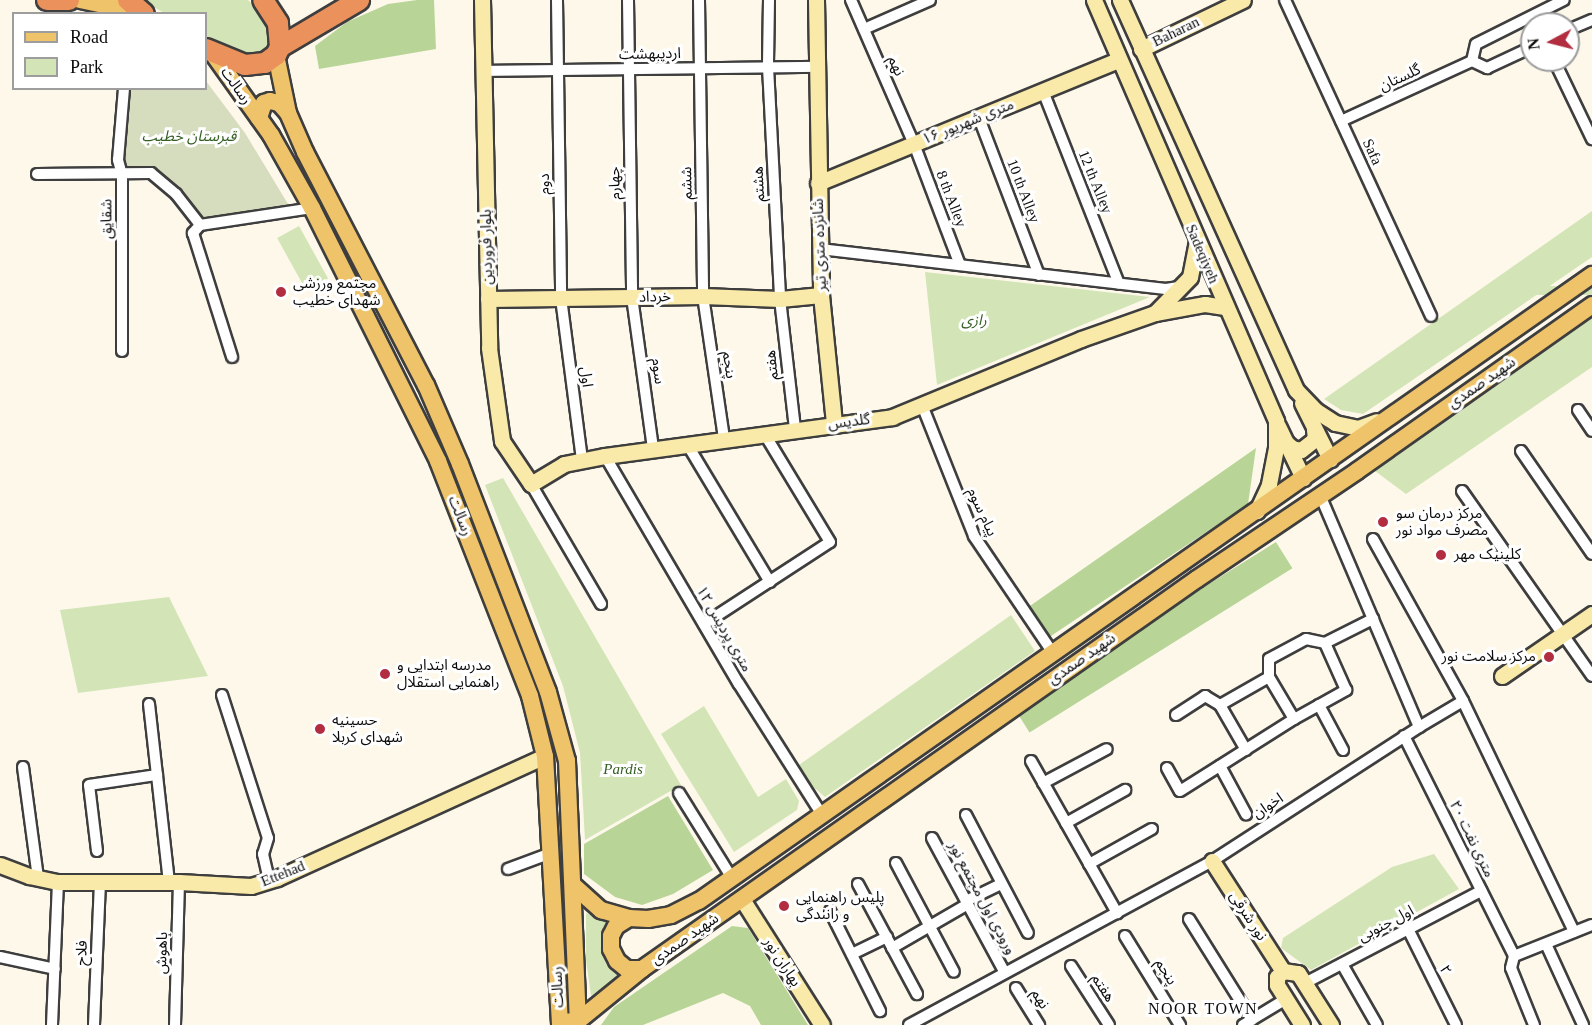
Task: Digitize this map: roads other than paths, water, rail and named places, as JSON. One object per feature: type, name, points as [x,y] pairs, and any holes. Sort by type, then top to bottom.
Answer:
[{"type":"highway","points":[[47,0],[69,0]]},
{"type":"highway","points":[[128,0],[141,12]]},
{"type":"highway","points":[[263,0],[278,23],[278,51]]},
{"type":"highway","points":[[210,52],[245,65],[266,63],[278,51],[359,0]]},
{"type":"main road","points":[[80,0],[134,12]]},
{"type":"main road","name":"رسالت","points":[[278,51],[288,113],[305,152],[426,386],[460,464],[548,692],[567,761],[578,1023]]},
{"type":"main road","name":"رسالت","points":[[210,52],[259,118],[312,208],[438,461],[530,696],[546,756],[560,1024]]},
{"type":"main road","points":[[259,118],[264,103],[270,101],[279,103],[288,113]]},
{"type":"main road","name":"شهید صمدی","points":[[573,885],[601,910],[629,918],[648,919],[671,915],[699,901],[1592,275]]},
{"type":"main road","name":"شهید صمدی","points":[[578,1023],[642,969],[1592,305]]},
{"type":"main road","points":[[1490,345],[1505,367]]},
{"type":"main road","points":[[958,719],[955,729],[960,736],[974,736]]},
{"type":"main road","points":[[928,740],[938,741],[943,745],[944,753],[941,759]]},
{"type":"main road","points":[[629,918],[616,926],[611,936],[611,949],[617,961],[627,969],[642,969]]},
{"type":"main road","points":[[560,1024],[578,1023]]},
{"type":"street","name":"بلوار فروردین","points":[[482,0],[489,348],[502,441],[531,484]]},
{"type":"street","points":[[557,0],[560,70]]},
{"type":"street","points":[[628,0],[628,69]]},
{"type":"street","points":[[699,0],[700,68]]},
{"type":"street","points":[[768,67],[769,0]]},
{"type":"street","name":"شانزده متری تیر","points":[[816,0],[821,295],[834,423]]},
{"type":"street","name":"نهم","points":[[851,0],[914,144]]},
{"type":"street","points":[[864,29],[930,0]]},
{"type":"street","name":"Sadeqiyeh","points":[[1094,0],[1276,421],[1276,448],[1269,485],[1257,511]]},
{"type":"street","name":"Safa","points":[[1285,0],[1431,316]]},
{"type":"street","points":[[1472,61],[1476,44],[1564,0]]},
{"type":"street","name":"Baharan","points":[[1141,49],[1235,2]]},
{"type":"street","name":"Sadeqiyeh","points":[[1123,3],[1141,49],[1296,390],[1315,410],[1335,423],[1358,428],[1386,418]]},
{"type":"street","name":"گلستان","points":[[1341,121],[1472,61],[1487,68],[1520,53]]},
{"type":"street","name":"۱۶ متری شهریور","points":[[818,183],[1118,60]]},
{"type":"street","name":"هشتم","points":[[768,67],[780,299]]},
{"type":"street","name":"اردیبهشت","points":[[483,71],[817,67]]},
{"type":"street","name":"ششم","points":[[700,68],[704,296]]},
{"type":"street","name":"چهارم","points":[[628,69],[632,297]]},
{"type":"street","name":"دوم","points":[[560,70],[561,298]]},
{"type":"street","points":[[1560,72],[1592,140]]},
{"type":"street","name":"شقایق","points":[[122,351],[122,175],[118,160],[124,90]]},
{"type":"street","name":"12 th Alley","points":[[1043,91],[1119,284]]},
{"type":"street","name":"10 th Alley","points":[[979,118],[1039,275]]},
{"type":"street","name":"8 th Alley","points":[[914,144],[960,265]]},
{"type":"street","points":[[37,174],[151,173],[176,194],[200,225]]},
{"type":"street","points":[[232,357],[193,233],[200,225],[312,208]]},
{"type":"street","points":[[1155,313],[1191,277],[1197,242]]},
{"type":"street","points":[[820,249],[1166,290],[1182,286]]},
{"type":"street","name":"خرداد","points":[[488,299],[704,296],[780,299],[821,295]]},
{"type":"street","name":"پنجم","points":[[704,296],[724,439]]},
{"type":"street","name":"سوم","points":[[632,297],[653,449]]},
{"type":"street","name":"اول","points":[[561,298],[582,460]]},
{"type":"street","name":"هفتم","points":[[780,299],[795,429]]},
{"type":"street","name":"گلدیس","points":[[531,484],[564,464],[582,460],[834,423],[892,417],[1081,339],[1155,313],[1205,304],[1225,307]]},
{"type":"street","points":[[1296,390],[1330,459]]},
{"type":"street","name":"پیام سوم","points":[[922,405],[974,536],[1053,653]]},
{"type":"street","points":[[1578,410],[1592,431]]},
{"type":"street","points":[[1276,421],[1303,478]]},
{"type":"street","points":[[1284,441],[1292,448],[1300,450],[1315,439],[1314,429]]},
{"type":"street","points":[[704,624],[830,542],[764,433]]},
{"type":"street","points":[[687,444],[770,582]]},
{"type":"street","points":[[1521,451],[1592,554]]},
{"type":"street","name":"۱۲ متری پردیس","points":[[605,456],[704,624],[822,815]]},
{"type":"street","points":[[531,484],[601,604]]},
{"type":"street","points":[[1462,491],[1592,676]]},
{"type":"street","points":[[1320,495],[1419,727]]},
{"type":"street","points":[[1373,539],[1463,700],[1574,932]]},
{"type":"street","points":[[1502,676],[1592,615]]},
{"type":"street","points":[[1294,719],[1269,677],[1269,659],[1306,639],[1325,643],[1373,619]]},
{"type":"street","points":[[1167,768],[1180,791],[1294,719],[1346,690],[1325,643]]},
{"type":"street","points":[[1220,705],[1269,677]]},
{"type":"street","points":[[222,695],[268,838],[263,854],[269,880]]},
{"type":"street","points":[[1176,715],[1205,696],[1220,705],[1246,750]]},
{"type":"street","name":"اخوان","points":[[909,1025],[926,1021],[1005,973],[1212,861],[1463,700]]},
{"type":"street","name":"باهوش","points":[[149,704],[157,775],[174,882],[175,1025]]},
{"type":"street","points":[[1319,705],[1343,750]]},
{"type":"street","name":"۲۰ متری نفت","points":[[1404,736],[1514,956],[1511,968],[1534,1025]]},
{"type":"street","points":[[1043,783],[1107,749]]},
{"type":"street","name":"Ettehad","points":[[1,869],[58,882],[174,882],[251,886],[546,756]]},
{"type":"street","points":[[1030,760],[1117,913]]},
{"type":"street","points":[[1220,766],[1246,814]]},
{"type":"street","points":[[23,767],[38,878]]},
{"type":"street","points":[[97,851],[89,785],[157,775]]},
{"type":"street","points":[[1066,823],[1125,790]]},
{"type":"street","points":[[679,794],[732,878]]},
{"type":"street","points":[[966,815],[1028,933]]},
{"type":"street","points":[[1089,864],[1152,829]]},
{"type":"street","name":"ورودی اول مجتمع نور","points":[[932,838],[1005,973]]},
{"type":"street","points":[[508,869],[551,853]]},
{"type":"street","name":"نور شرقی","points":[[1212,861],[1283,971],[1298,973],[1305,983]]},
{"type":"street","points":[[896,863],[954,972]]},
{"type":"street","points":[[52,1025],[58,882]]},
{"type":"street","name":"فلاح","points":[[94,1025],[100,882]]},
{"type":"street","points":[[858,884],[917,994]]},
{"type":"street","points":[[852,954],[889,943],[930,926],[1001,884]]},
{"type":"street","name":"اول جنوبی","points":[[1305,983],[1481,891]]},
{"type":"street","name":"بهاران نور","points":[[742,899],[822,1025]]},
{"type":"street","points":[[830,911],[880,1011]]},
{"type":"street","points":[[1189,919],[1247,1022],[1286,999]]},
{"type":"street","points":[[1514,956],[1592,925]]},
{"type":"street","name":"۲","points":[[1408,929],[1456,1025]]},
{"type":"street","name":"پنجم","points":[[1125,936],[1180,1025]]},
{"type":"street","points":[[1546,944],[1583,1025]]},
{"type":"street","points":[[0,957],[55,969]]},
{"type":"street","points":[[1342,964],[1377,1025]]},
{"type":"street","name":"هفتم","points":[[1071,966],[1109,1025]]},
{"type":"street","name":"نور شرقی","points":[[1283,971],[1277,977],[1277,985],[1302,1025]]},
{"type":"street","points":[[1305,983],[1330,1025]]},
{"type":"street","name":"نهم","points":[[1016,988],[1040,1025]]},
{"type":"place","name":"مجتمع ورزشی شهدای خطیب","points":[[281,292]]},
{"type":"place","name":"مرکز درمان سو مصرف مواد نور","points":[[1383,522]]},
{"type":"place","name":"کلینیک مهر","points":[[1441,555]]},
{"type":"place","name":"مرکز سلامت نور","points":[[1549,657]]},
{"type":"place","name":"مدرسه ابتدایی و راهنمایی استقلال","points":[[385,674]]},
{"type":"place","name":"حسینیه شهدای کربلا","points":[[320,729]]},
{"type":"place","name":"پلیس راهنمایی و رانندگی","points":[[784,906]]},
{"type":"district","name":"NOOR TOWN","points":[[1203,1009]]},
{"type":"park label","name":"قبرستان خطیب","points":[[189,137]]},
{"type":"park label","name":"رازی","points":[[974,321]]},
{"type":"park label","name":"Pardis","points":[[623,770]]}]
